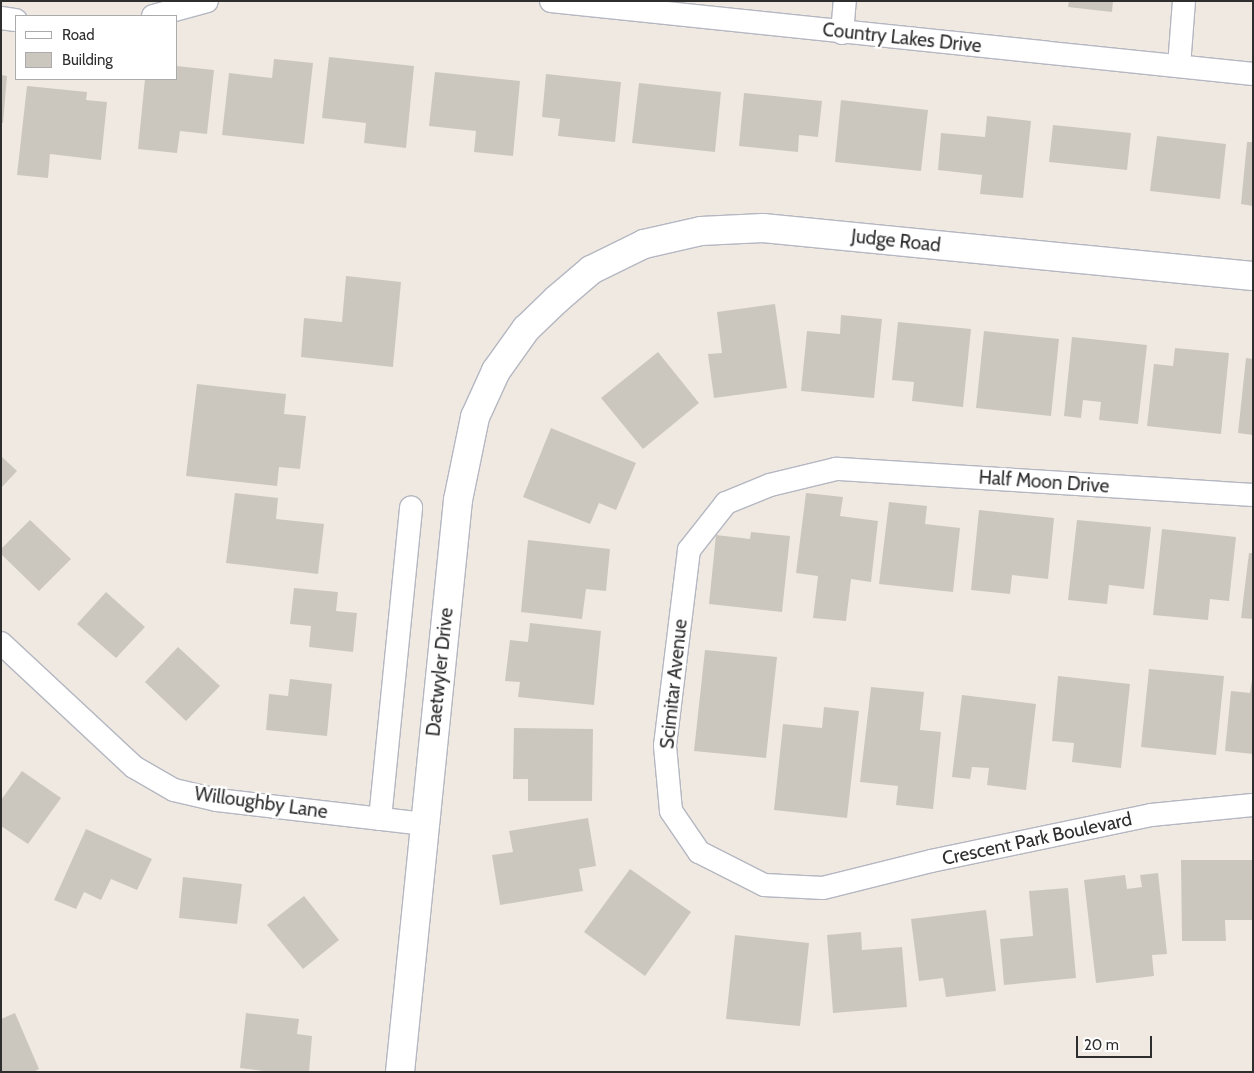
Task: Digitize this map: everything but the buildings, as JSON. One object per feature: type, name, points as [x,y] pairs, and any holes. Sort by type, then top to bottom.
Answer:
[{"type":"street","points":[[157,15],[207,1]]},
{"type":"street","name":"Country Lakes Drive","points":[[551,1],[842,33],[1253,74]]},
{"type":"street","points":[[842,33],[845,1]]},
{"type":"street","points":[[1178,66],[1184,1]]},
{"type":"street","points":[[1,18],[15,20]]},
{"type":"street","name":"Judge Road","points":[[556,300],[590,270],[644,244],[701,231],[763,228],[1253,276]]},
{"type":"street","name":"Daetwyler Drive","points":[[400,1072],[458,500],[474,417],[496,371],[526,329],[556,300]]},
{"type":"street","name":"Half Moon Drive","points":[[836,469],[1253,496]]},
{"type":"street","name":"Scimitar Avenue","points":[[824,888],[764,885],[699,852],[671,811],[665,746],[689,550],[726,503],[770,485],[836,469]]},
{"type":"street","points":[[380,819],[411,508]]},
{"type":"street","name":"Willoughby Lane","points":[[1,643],[134,767],[174,790],[217,800],[425,824]]},
{"type":"street","name":"Crescent Park Boulevard","points":[[824,888],[931,860],[1151,815],[1253,805]]}]
